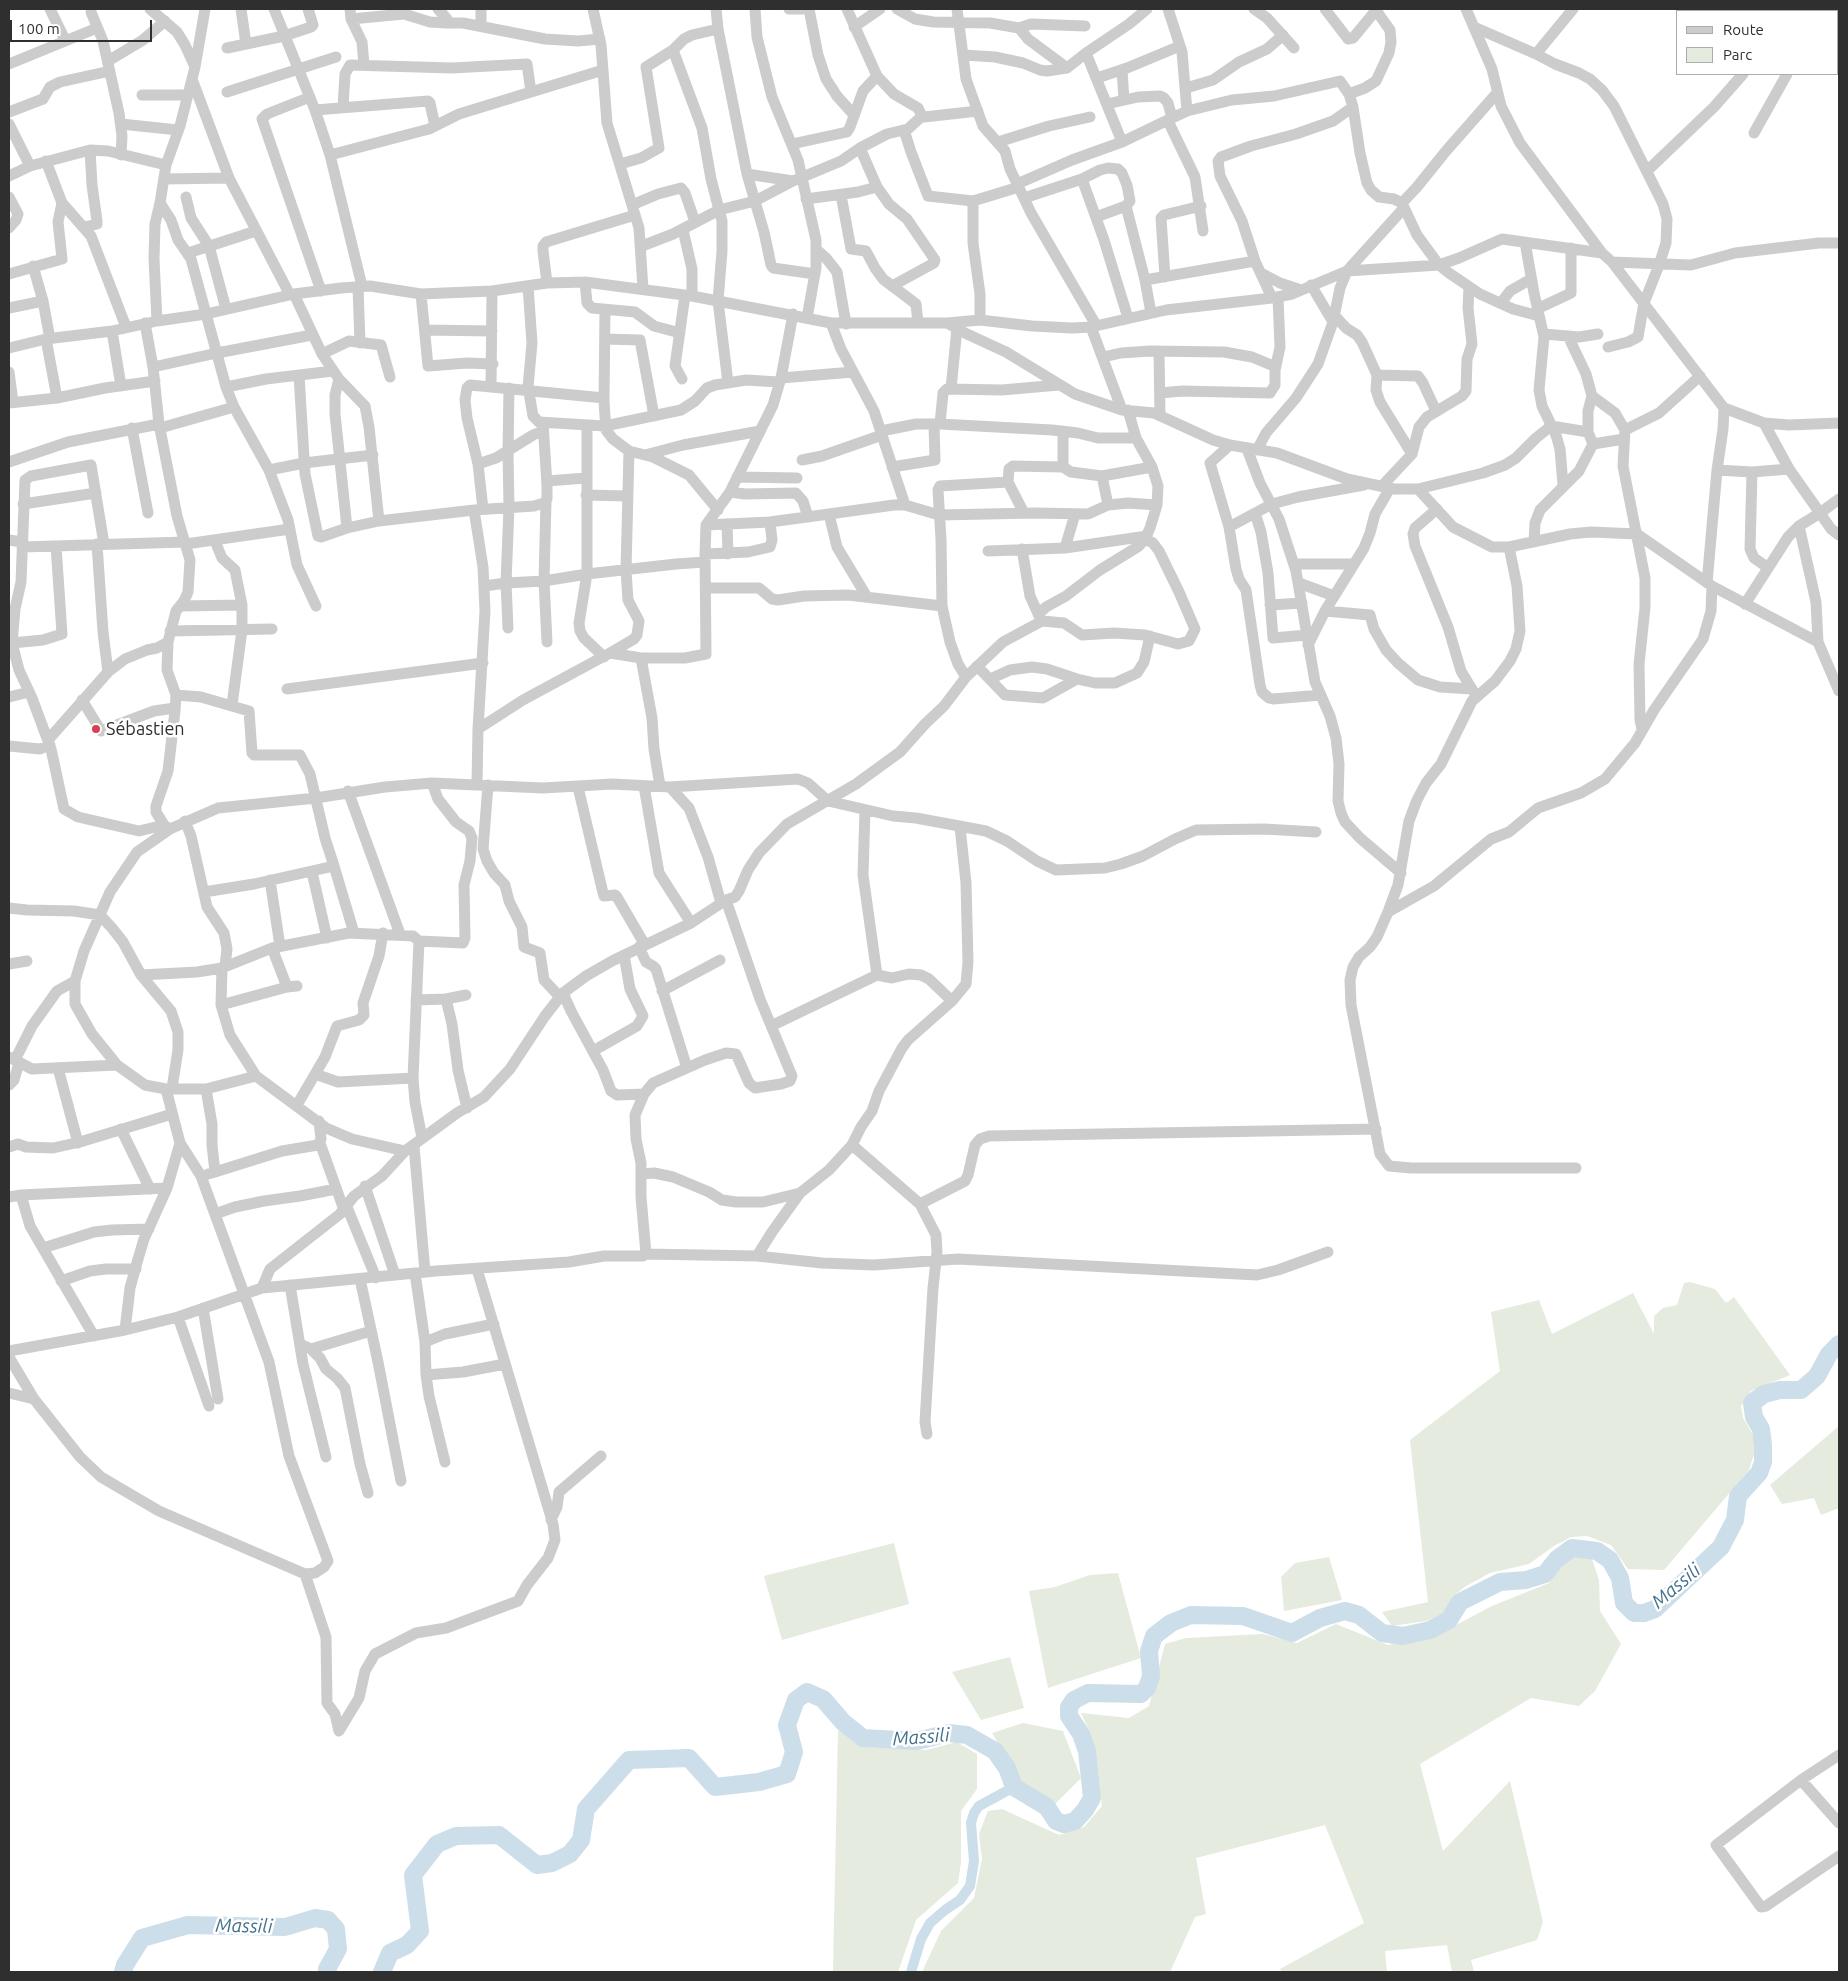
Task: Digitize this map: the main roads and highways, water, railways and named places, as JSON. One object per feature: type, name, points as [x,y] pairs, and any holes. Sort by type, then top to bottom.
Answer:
[{"type":"waterway","name":"Massili","points":[[382,1972],[390,1953],[407,1945],[420,1931],[413,1875],[437,1844],[456,1836],[499,1835],[537,1865],[552,1863],[570,1854],[581,1840],[586,1809],[629,1760],[689,1758],[715,1787],[759,1782],[787,1774],[794,1752],[787,1725],[796,1700],[807,1692],[823,1699],[843,1722],[863,1738],[917,1741],[949,1733],[967,1735],[995,1751],[1007,1768],[1014,1787],[1047,1807],[1056,1821],[1064,1824],[1075,1821],[1085,1810],[1092,1798],[1087,1751],[1081,1734],[1069,1716],[1069,1707],[1074,1700],[1088,1693],[1141,1694],[1147,1688],[1151,1676],[1149,1651],[1154,1636],[1171,1623],[1191,1615],[1243,1616],[1292,1633],[1320,1618],[1345,1611],[1359,1615],[1382,1633],[1403,1636],[1430,1630],[1449,1620],[1460,1602],[1500,1582],[1526,1580],[1545,1574],[1557,1559],[1572,1548],[1597,1551],[1610,1560],[1620,1578],[1624,1603],[1634,1613],[1644,1613],[1655,1609],[1721,1547],[1735,1520],[1738,1496],[1759,1473],[1763,1462],[1763,1445],[1761,1429],[1754,1417],[1752,1403],[1764,1394],[1780,1390],[1801,1390],[1817,1376],[1829,1354],[1839,1344]]},
{"type":"waterway","points":[[911,1972],[921,1939],[930,1923],[960,1900],[970,1886],[974,1861],[971,1823],[974,1813],[979,1806],[1014,1787]]},
{"type":"waterway","name":"Massili","points":[[123,1972],[125,1965],[142,1938],[188,1925],[285,1927],[315,1918],[328,1920],[336,1929],[338,1949],[327,1969],[328,1972]]},
{"type":"place","name":"Sébastien","points":[[96,729]]}]
